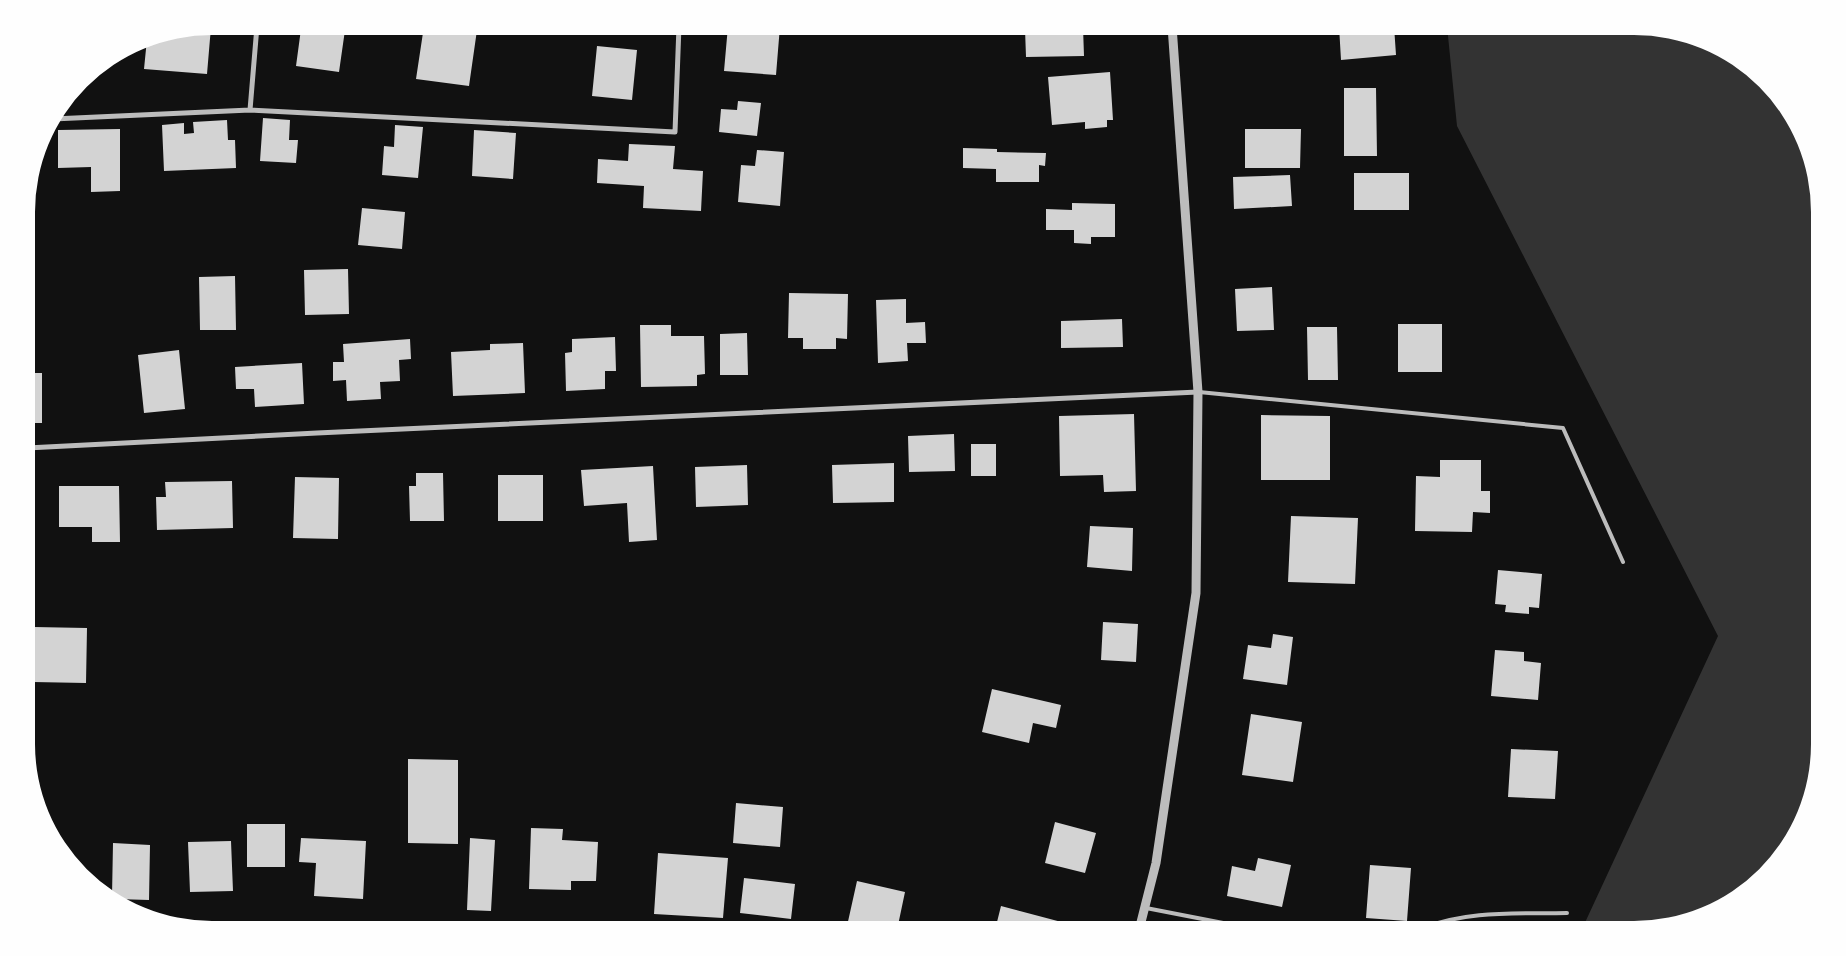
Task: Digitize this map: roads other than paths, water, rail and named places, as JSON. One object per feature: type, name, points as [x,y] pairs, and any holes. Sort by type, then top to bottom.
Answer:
[{"type":"street","points":[[250,110],[255,35]]},
{"type":"street","points":[[62,119],[250,110],[675,132],[679,35]]},
{"type":"street","points":[[1141,921],[1156,863],[1196,593],[1198,392],[1173,35]]},
{"type":"street","points":[[35,448],[327,432],[1198,392]]},
{"type":"lane","points":[[1198,392],[1563,428],[1623,562]]},
{"type":"lane","points":[[1144,908],[1209,921]]},
{"type":"lane","points":[[1449,921],[1479,914],[1567,914]]}]
